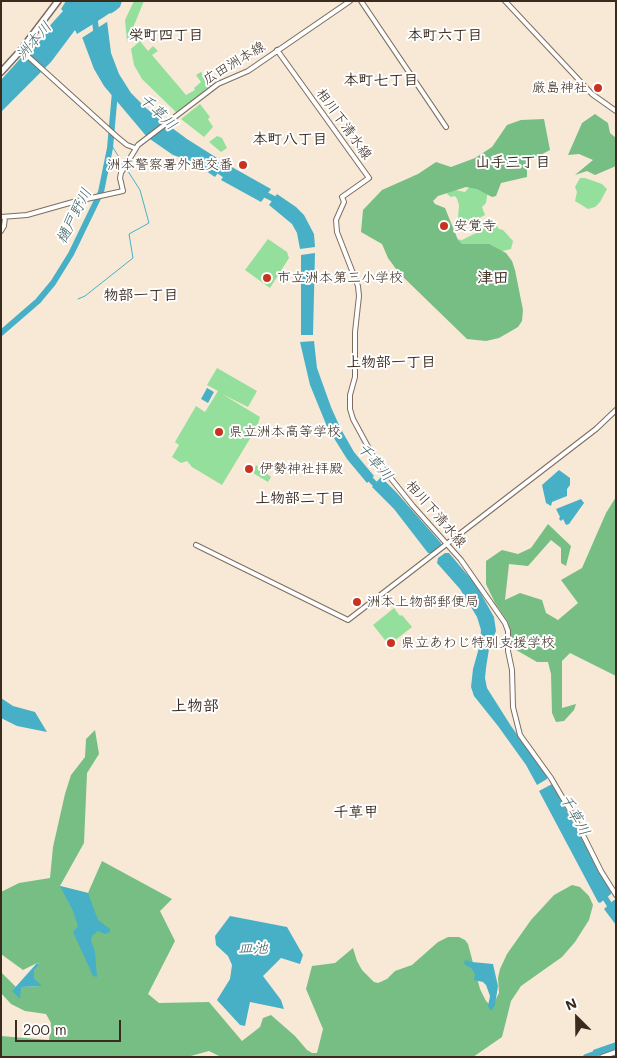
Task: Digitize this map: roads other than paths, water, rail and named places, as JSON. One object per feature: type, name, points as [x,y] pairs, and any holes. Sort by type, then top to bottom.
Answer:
[{"type":"highway","points":[[1,72],[21,50],[58,1]]},
{"type":"main road","name":"広田洲本線","points":[[1,231],[4,226],[3,217],[27,215],[123,191],[120,178],[135,148],[218,84],[248,71],[350,1]]},
{"type":"main road","points":[[361,1],[446,127]]},
{"type":"main road","points":[[505,1],[592,94],[616,110]]},
{"type":"main road","points":[[21,50],[126,145],[135,148]]},
{"type":"main road","name":"相川下清水線","points":[[277,50],[369,178],[342,197],[344,202],[336,216],[337,232],[360,296],[355,332],[355,377],[350,402],[353,419],[373,456],[462,560],[505,623],[508,631],[508,650],[512,670],[514,711],[520,735],[551,778],[575,818],[601,871],[616,895]]},
{"type":"main road","points":[[196,545],[346,620],[352,618],[596,429],[616,410]]},
{"type":"main road","points":[[602,1057],[616,1052]]},
{"type":"water","points":[[66,1],[122,1],[120,7],[115,11],[77,34],[75,30],[51,62],[1,112],[1,80],[63,11],[61,9]]},
{"type":"water","points":[[107,21],[111,53],[119,74],[131,93],[164,122],[225,163],[215,177],[191,161],[173,155],[147,137],[104,86],[94,69],[82,37]]},
{"type":"water","points":[[230,166],[271,189],[261,202],[221,180]]},
{"type":"water","points":[[277,194],[304,215],[314,234],[315,247],[300,249],[297,233],[292,224],[269,205]]},
{"type":"water","points":[[315,253],[313,335],[301,335],[301,255]]},
{"type":"water","points":[[314,341],[317,368],[339,425],[328,429],[310,385],[300,342]]},
{"type":"water","points":[[207,388],[214,392],[208,403],[201,399]]},
{"type":"water","points":[[342,431],[354,452],[374,476],[367,483],[347,459],[332,435]]},
{"type":"water","points":[[559,470],[570,478],[570,485],[567,489],[567,496],[552,502],[551,506],[546,503],[542,485]]},
{"type":"water","points":[[381,477],[441,543],[441,547],[433,553],[428,553],[394,509],[372,487]]},
{"type":"water","points":[[581,499],[584,503],[569,524],[566,525],[563,519],[561,521],[559,519],[560,517],[556,509]]},
{"type":"water","points":[[445,553],[449,553],[476,585],[494,617],[496,631],[489,649],[486,668],[487,688],[511,726],[547,776],[547,779],[537,785],[526,765],[474,696],[471,687],[481,630],[477,617],[460,589],[437,563],[438,558]]},
{"type":"water","points":[[1,698],[13,706],[35,712],[47,732],[17,726],[1,718]]},
{"type":"water","points":[[552,784],[611,892],[600,903],[539,791]]},
{"type":"water","points":[[60,886],[88,893],[98,920],[110,929],[110,932],[105,934],[98,931],[92,936],[97,977],[93,976],[73,932],[78,926],[73,911]]},
{"type":"water","points":[[616,900],[616,925],[604,909]]},
{"type":"water","name":"皿池","points":[[230,916],[287,927],[303,955],[300,964],[281,958],[263,976],[281,1000],[284,1009],[250,1002],[245,1026],[240,1025],[217,1000],[230,979],[232,965],[228,956],[216,945],[215,936]]},
{"type":"water","points":[[465,960],[493,964],[498,986],[495,1005],[492,1010],[488,1006],[490,996],[486,985],[483,982],[474,980],[475,974],[471,968],[464,964]]},
{"type":"water","points":[[37,963],[39,964],[34,971],[34,978],[42,986],[21,987],[20,999],[12,991]]},
{"type":"water","points":[[616,1042],[616,1049],[594,1057],[593,1050]]},
{"type":"waterway","name":"千草川","points":[[92,1],[97,36]]},
{"type":"waterway","name":"樋戸野川","points":[[1,333],[38,301],[53,283],[71,254],[101,192],[110,148],[115,92]]},
{"type":"waterway","points":[[78,299],[85,296],[133,258],[129,234],[149,223],[140,190],[110,143]]},
{"type":"waterway","name":"千草川","points":[[212,166],[231,179]]},
{"type":"waterway","name":"千草川","points":[[260,192],[280,202]]},
{"type":"waterway","name":"千草川","points":[[330,419],[340,439]]},
{"type":"waterway","name":"千草川","points":[[365,474],[381,490]]},
{"type":"waterway","name":"千草川","points":[[602,893],[616,915]]},
{"type":"waterway","points":[[586,1057],[616,1046]]},
{"type":"place","name":"厳島神社","points":[[598,88]]},
{"type":"place","name":"洲本警察署外通交番","points":[[243,165]]},
{"type":"place","name":"安覚寺","points":[[444,226]]},
{"type":"place","name":"市立洲本第三小学校","points":[[267,278]]},
{"type":"place","name":"県立洲本高等学校","points":[[219,432]]},
{"type":"place","name":"伊勢神社拝殿","points":[[249,469]]},
{"type":"place","name":"洲本上物部郵便局","points":[[357,602]]},
{"type":"place","name":"県立あわじ特別支援学校","points":[[391,643]]},
{"type":"district","name":"栄町四丁目","points":[[166,35]]},
{"type":"district","name":"本町六丁目","points":[[445,35]]},
{"type":"district","name":"本町七丁目","points":[[381,80]]},
{"type":"district","name":"本町八丁目","points":[[290,139]]},
{"type":"district","name":"山手三丁目","points":[[513,162]]},
{"type":"district","name":"津田","points":[[493,278]]},
{"type":"district","name":"物部一丁目","points":[[141,295]]},
{"type":"district","name":"上物部一丁目","points":[[391,362]]},
{"type":"district","name":"上物部二丁目","points":[[300,498]]},
{"type":"district","name":"上物部","points":[[195,706]]},
{"type":"district","name":"千草甲","points":[[356,812]]},
{"type":"water label","name":"洲本川","points":[[34,41]]}]
